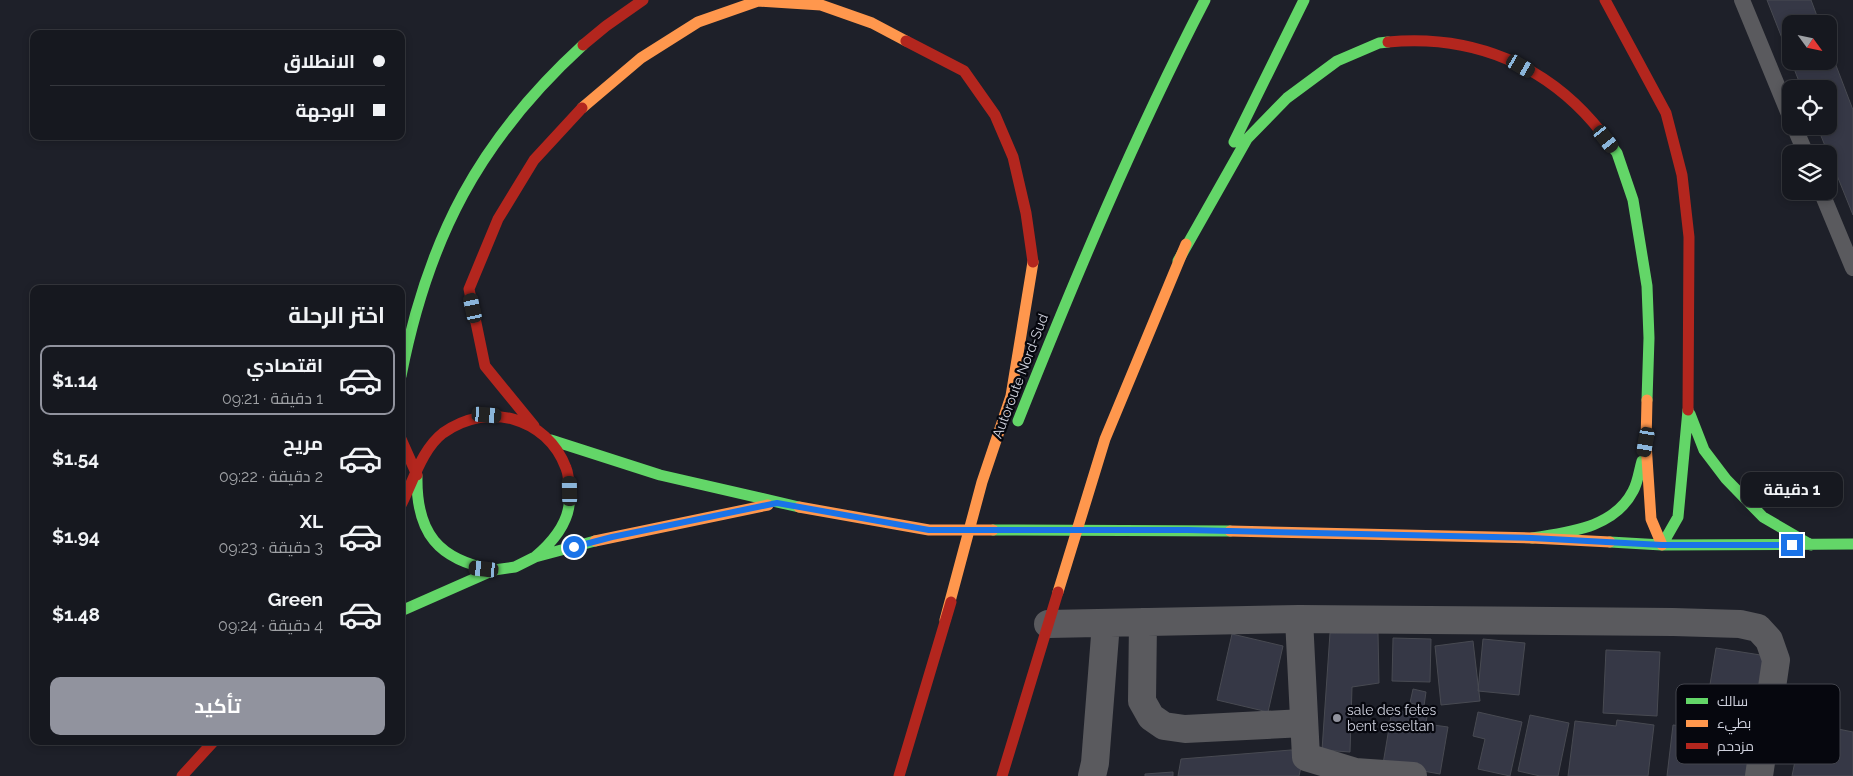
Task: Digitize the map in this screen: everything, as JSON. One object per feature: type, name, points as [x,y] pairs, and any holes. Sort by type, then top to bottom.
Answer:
[{"type":"main road","points":[[405,353],[424,281],[451,214],[479,163],[508,123],[548,77],[594,34],[643,0]]},
{"type":"main road","name":"Autoroute Nord-Sud","points":[[1012,436],[1075,276],[1180,47],[1205,0]]},
{"type":"main road","points":[[1002,776],[1105,439],[1178,261],[1271,63],[1304,0]]},
{"type":"main road","points":[[1605,0],[1666,113],[1682,175],[1689,237],[1688,409],[1678,517],[1662,545]]},
{"type":"main road","points":[[536,557],[552,542],[564,524],[570,502],[570,480],[563,459],[551,440],[534,426],[485,366],[469,289],[498,219],[534,160],[585,105],[641,58],[698,22],[758,1],[821,5],[872,23],[964,71],[995,115],[1014,157],[1026,213],[1034,266],[1010,396],[982,482],[945,620],[898,776]]},
{"type":"main road","points":[[1178,261],[1247,139],[1287,98],[1337,61],[1379,43],[1411,40],[1459,46],[1506,58],[1550,82],[1584,111],[1617,153],[1633,200],[1647,286],[1649,338],[1646,442],[1651,519],[1662,545]]},
{"type":"main road","points":[[1688,409],[1704,450],[1726,478],[1763,517],[1811,545]]},
{"type":"main road","points":[[405,498],[426,452],[442,434],[463,420],[487,415],[512,417],[534,426]]},
{"type":"main road","points":[[551,440],[660,475],[777,503],[929,530],[1188,530],[1532,538],[1662,545],[1853,544]]},
{"type":"main road","points":[[1532,538],[1600,524],[1620,510],[1633,492],[1646,442]]},
{"type":"main road","points":[[405,448],[417,475],[416,495],[419,515],[427,533],[435,543],[455,560],[474,568],[494,570]]},
{"type":"main road","points":[[945,620],[992,491]]},
{"type":"main road","points":[[405,609],[494,570],[515,566],[536,557],[612,537],[777,503]]},
{"type":"main road","points":[[182,776],[210,745]]},
{"type":"street","points":[[1048,624],[1299,619],[1740,624],[1758,628],[1769,640],[1776,660],[1773,684]]},
{"type":"street","points":[[1299,619],[1306,758],[1354,772],[1401,776]]},
{"type":"street","points":[[1143,622],[1142,701],[1151,717],[1164,726],[1185,729],[1304,723]]},
{"type":"street","points":[[1092,776],[1095,763],[1106,623]]},
{"type":"lane","points":[[1742,0],[1782,97]]},
{"type":"lane","points":[[1825,200],[1853,268]]},
{"type":"building","points":[[1767,0],[1811,0],[1817,15],[1782,15],[1782,38]]},
{"type":"building","points":[[1795,70],[1838,70],[1853,110],[1853,215],[1837,175],[1837,145],[1825,145],[1821,135],[1837,135],[1837,80],[1798,80]]},
{"type":"building","name":"sale des fetes bent esseltan","points":[[1330,633],[1378,633],[1379,683],[1352,687],[1350,752],[1322,750]]},
{"type":"building","points":[[1232,634],[1283,646],[1268,712],[1217,700]]},
{"type":"building","points":[[1393,638],[1431,639],[1430,682],[1392,681]]},
{"type":"building","points":[[1483,639],[1525,643],[1519,695],[1478,691]]},
{"type":"building","points":[[1473,641],[1480,701],[1441,705],[1435,646]]},
{"type":"building","points":[[1716,648],[1767,656],[1762,684],[1710,684]]},
{"type":"building","points":[[1606,650],[1660,652],[1657,716],[1603,713]]},
{"type":"building","points":[[1413,689],[1426,692],[1424,706],[1410,703]]},
{"type":"building","points":[[1392,710],[1427,716],[1426,724],[1448,727],[1440,774],[1383,764]]},
{"type":"building","points":[[1478,712],[1522,722],[1510,776],[1478,769],[1485,739],[1473,736]]},
{"type":"building","points":[[1530,715],[1569,723],[1558,776],[1540,776],[1518,771]]},
{"type":"building","points":[[1617,720],[1654,725],[1648,776],[1568,776],[1575,721],[1616,726]]},
{"type":"building","points":[[1673,725],[1676,725],[1676,764],[1754,764],[1753,776],[1667,776]]},
{"type":"building","points":[[1840,729],[1853,732],[1853,776],[1792,776],[1794,764],[1840,764]]},
{"type":"building","points":[[1291,750],[1304,753],[1299,776],[1178,776],[1181,759]]},
{"type":"building","points":[[1173,772],[1173,776],[1145,776],[1145,774]]},
{"type":"traffic: fast","points":[[1018,421],[1106,208],[1154,103],[1205,0]]},
{"type":"traffic: fast","points":[[1234,142],[1304,0]]},
{"type":"traffic: fast","points":[[1178,261],[1247,139],[1287,98],[1337,61],[1379,43],[1388,42]]},
{"type":"traffic: fast","points":[[405,358],[426,279],[443,236],[463,194],[487,155],[514,117],[546,81],[583,45]]},
{"type":"traffic: fast","points":[[1601,132],[1617,153],[1633,200],[1647,286],[1649,338],[1647,400]]},
{"type":"traffic: fast","points":[[1662,545],[1678,517],[1688,410]]},
{"type":"traffic: fast","points":[[1690,414],[1704,450],[1726,479],[1763,517],[1811,545]]},
{"type":"traffic: fast","points":[[551,440],[660,475],[799,507]]},
{"type":"traffic: fast","points":[[1532,538],[1589,526],[1602,521],[1614,513],[1625,503],[1633,491],[1642,461]]},
{"type":"traffic: fast","points":[[417,476],[421,513],[426,528],[434,541],[458,559],[494,570]]},
{"type":"traffic: fast","points":[[535,557],[549,544],[561,528],[568,510],[569,491]]},
{"type":"traffic: fast","points":[[993,530],[1230,531]]},
{"type":"traffic: fast","points":[[405,609],[494,570],[515,567],[535,557],[595,541]]},
{"type":"traffic: fast","points":[[1610,542],[1662,545],[1853,544]]},
{"type":"traffic: slow","points":[[582,108],[641,58],[698,22],[758,1],[821,5],[872,23],[906,41]]},
{"type":"traffic: slow","points":[[1058,592],[1105,439],[1186,244]]},
{"type":"traffic: slow","points":[[945,620],[982,482],[1011,396],[1033,262]]},
{"type":"traffic: slow","points":[[1647,400],[1646,443],[1651,519],[1662,545]]},
{"type":"traffic: slow","points":[[595,541],[768,505]]},
{"type":"traffic: slow","points":[[799,507],[929,530],[993,530]]},
{"type":"traffic: slow","points":[[1230,531],[1532,538],[1610,542]]},
{"type":"traffic: jam","points":[[583,45],[643,0]]},
{"type":"traffic: jam","points":[[1605,0],[1666,113],[1682,175],[1689,237],[1688,410]]},
{"type":"traffic: jam","points":[[906,41],[964,71],[995,115],[1013,157],[1026,213],[1033,262]]},
{"type":"traffic: jam","points":[[1388,42],[1450,43],[1479,49],[1506,59],[1533,72],[1557,89],[1580,109],[1601,132]]},
{"type":"traffic: jam","points":[[534,426],[485,366],[469,289],[498,219],[534,160],[582,108]]},
{"type":"traffic: jam","points":[[405,496],[429,448],[443,433],[460,423],[478,418],[496,417],[514,419],[530,426],[545,437],[557,451],[566,468],[569,491]]},
{"type":"traffic: jam","points":[[405,448],[417,475]]},
{"type":"traffic: jam","points":[[1002,776],[1058,592]]},
{"type":"traffic: jam","points":[[899,776],[951,602]]},
{"type":"traffic: jam","points":[[182,776],[210,745]]},
{"type":"place","name":"sale des fetes bent esseltan","points":[[1337,718]]},
{"type":"route","points":[[574,547],[676,523],[777,503],[929,530],[1188,530],[1532,538],[1662,545],[1792,545]]}]
